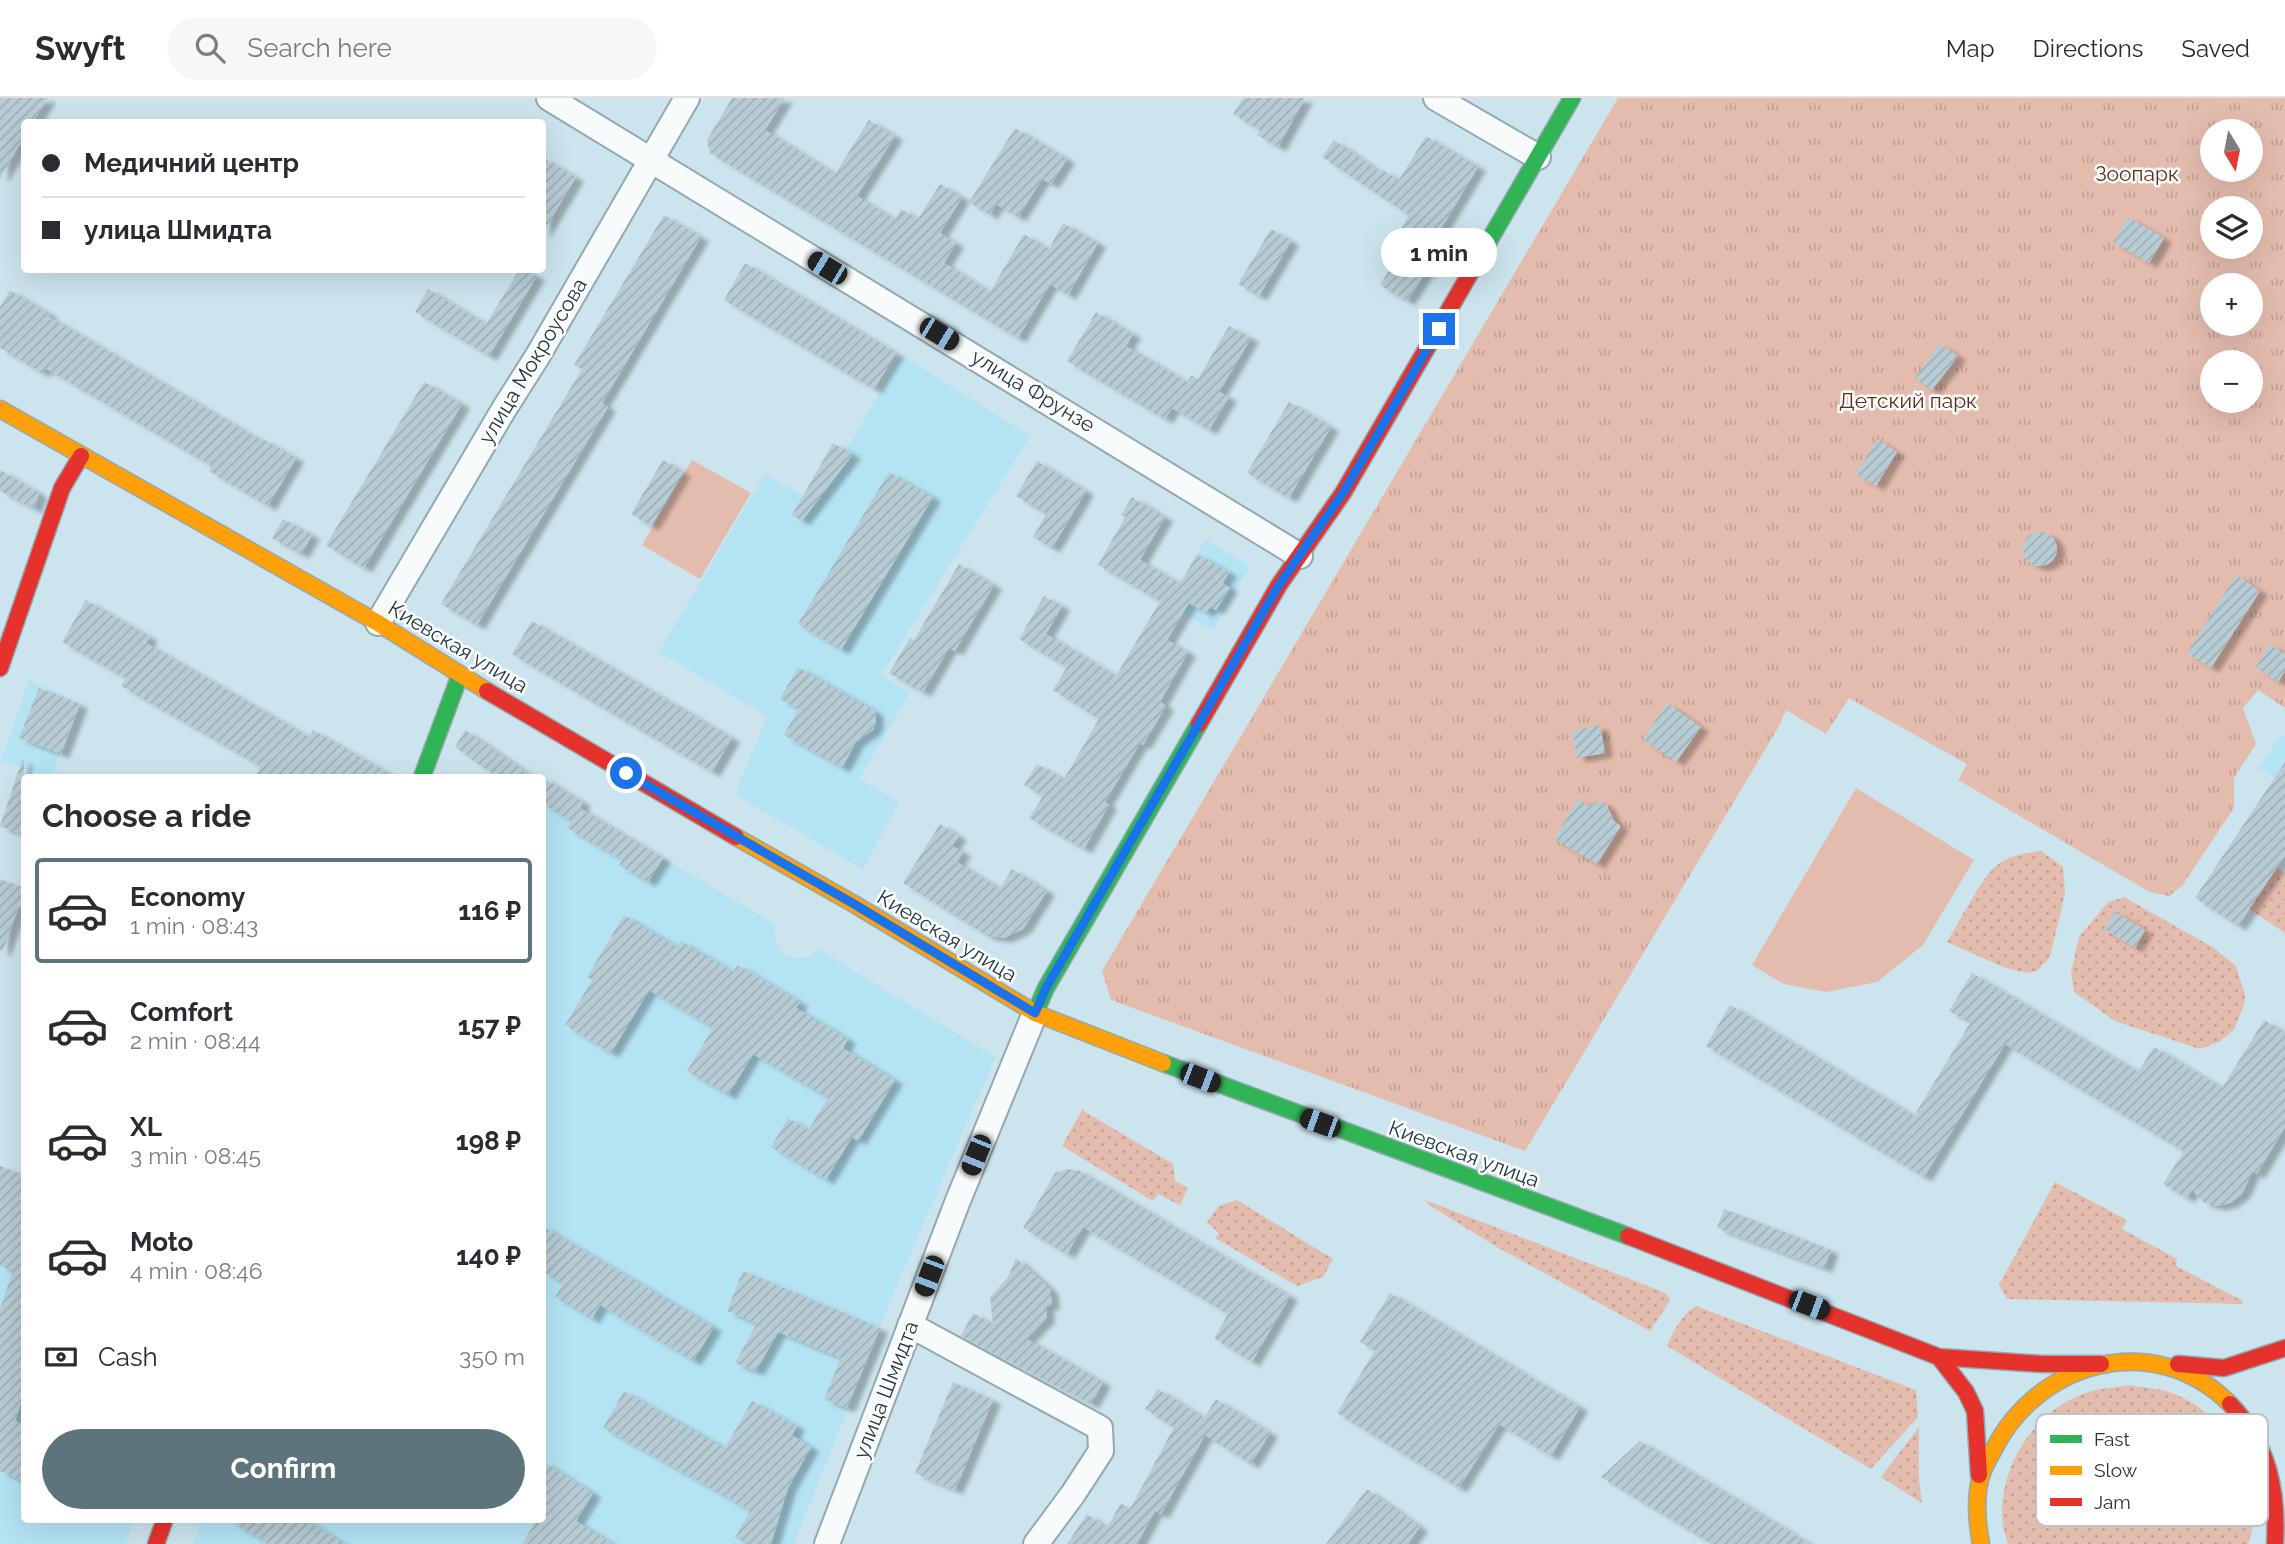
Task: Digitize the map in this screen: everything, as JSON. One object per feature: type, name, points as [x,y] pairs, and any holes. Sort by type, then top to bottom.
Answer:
[{"type":"main road","name":"улица Шмидта","points":[[1035,1013],[1046,988],[1272,597],[1343,493],[1572,98]]},
{"type":"main road","name":"Киевская улица","points":[[0,409],[377,623],[460,675],[497,694],[705,820],[854,904],[1035,1013],[1270,1105],[1698,1262],[1939,1357],[2042,1364],[2101,1364]]},
{"type":"main road","points":[[0,668],[62,488],[81,456]]},
{"type":"main road","points":[[423,774],[460,675]]},
{"type":"main road","points":[[1980,1480],[1994,1446],[2012,1417],[2037,1393],[2067,1375],[2101,1364],[2127,1360],[2224,1367],[2285,1349]]},
{"type":"main road","points":[[1939,1357],[1966,1392],[1975,1411],[1981,1544]]},
{"type":"main road","points":[[2127,1360],[2158,1364],[2191,1375],[2221,1393],[2243,1414]]},
{"type":"main road","points":[[2268,1457],[2276,1478],[2278,1517]]},
{"type":"main road","points":[[2277,1541],[2282,1467]]},
{"type":"main road","points":[[156,1544],[164,1523]]},
{"type":"street","name":"улица Фрунзе","points":[[549,98],[1300,556]]},
{"type":"street","name":"улица Мокроусова","points":[[377,623],[537,357],[687,98]]},
{"type":"street","points":[[1436,98],[1538,157]]},
{"type":"street","name":"улица Шмидта","points":[[827,1544],[910,1325],[1035,1013]]},
{"type":"street","points":[[910,1325],[1100,1428],[1101,1451],[1036,1544]]},
{"type":"shaded area","points":[[901,355],[1030,436],[881,675],[910,692],[859,779],[899,802],[863,869],[735,795],[767,716],[659,652],[765,474],[816,503]]},
{"type":"shaded area","points":[[1205,540],[1250,566],[1213,630],[1167,605]]},
{"type":"shaded area","points":[[29,680],[80,704],[52,774],[42,774],[1,761]]},
{"type":"shaded area","points":[[2281,735],[2285,738],[2285,785],[2259,768]]},
{"type":"shaded area","points":[[546,805],[572,821],[568,828],[622,860],[620,865],[648,882],[663,858],[776,925],[774,938],[781,952],[799,958],[808,957],[818,949],[995,1057],[886,1311],[794,1544],[193,1544],[201,1523],[546,1523]]},
{"type":"shaded area","points":[[0,1185],[21,1193],[21,1523],[133,1523],[126,1544],[0,1544]]},
{"type":"green space","name":"Детский парк","points":[[1618,98],[2285,98],[2285,708],[2258,690],[2243,708],[2256,744],[2234,778],[2234,808],[2182,886],[2169,896],[2150,892],[1958,780],[1967,764],[1849,698],[1826,734],[1786,710],[1778,728],[1525,1151],[1111,1000],[1102,971]]},
{"type":"green space","points":[[692,460],[751,493],[700,579],[642,545]]},
{"type":"green space","points":[[1856,788],[1974,860],[1923,945],[1877,982],[1826,992],[1784,984],[1752,965]]},
{"type":"green space","points":[[2041,851],[2063,867],[2065,894],[2050,957],[2037,971],[2026,973],[2003,967],[1947,942],[1977,891],[1995,867],[2011,857]]},
{"type":"green space","points":[[2277,867],[2285,873],[2285,933],[2249,909]]},
{"type":"green space","points":[[2124,897],[2214,948],[2236,966],[2245,994],[2244,1005],[2234,1030],[2219,1042],[2200,1049],[2115,1021],[2074,992],[2071,973],[2079,937],[2108,902]]},
{"type":"green space","points":[[1082,1110],[1173,1164],[1175,1181],[1188,1188],[1180,1205],[1158,1194],[1153,1201],[1062,1146]]},
{"type":"green space","points":[[2055,1182],[2127,1220],[2122,1229],[2177,1259],[2176,1266],[2243,1301],[2242,1304],[2007,1299],[1999,1285]]},
{"type":"green space","points":[[1237,1200],[1333,1259],[1323,1277],[1297,1286],[1215,1238],[1219,1233],[1207,1222],[1219,1206]]},
{"type":"green space","points":[[1425,1200],[1666,1293],[1670,1301],[1650,1331],[1497,1247]]},
{"type":"green space","points":[[1696,1306],[1916,1390],[1918,1417],[1871,1469],[1667,1346],[1678,1323]]},
{"type":"green space","points":[[2129,1385],[2167,1391],[2193,1403],[2207,1414],[2050,1414],[2065,1402],[2091,1391]]},
{"type":"green space","points":[[1919,1427],[1919,1480],[1922,1503],[1881,1477]]},
{"type":"green space","points":[[2036,1427],[2036,1526],[2252,1526],[2248,1544],[2008,1544],[2003,1522],[2003,1498],[2008,1475],[2030,1433]]},
{"type":"building","points":[[0,98],[48,98],[35,119],[21,119],[21,142],[0,179]]},
{"type":"building","points":[[732,98],[785,98],[765,130],[835,174],[869,120],[895,136],[857,196],[895,220],[901,209],[918,219],[940,184],[962,197],[940,233],[956,243],[944,263],[990,292],[1024,234],[1049,249],[1063,223],[1098,243],[1068,295],[1050,284],[1018,338],[710,153],[707,140]]},
{"type":"building","points":[[1243,98],[1305,98],[1278,147],[1257,135],[1260,130],[1233,114]]},
{"type":"building","points":[[1015,128],[1067,159],[1051,184],[1042,179],[1018,217],[996,204],[990,215],[969,202]]},
{"type":"building","points":[[1426,136],[1478,167],[1439,232],[1431,227],[1412,258],[1428,268],[1407,301],[1380,285],[1397,256],[1388,250],[1409,215],[1322,157],[1334,140],[1380,172],[1382,170],[1399,180]]},
{"type":"building","points":[[546,159],[576,177],[546,227]]},
{"type":"building","points":[[664,215],[701,237],[602,403],[608,407],[477,625],[441,604],[582,369],[574,365]]},
{"type":"building","points":[[2128,217],[2164,238],[2149,263],[2113,242]]},
{"type":"building","points":[[1271,229],[1291,241],[1259,296],[1238,284]]},
{"type":"building","points":[[745,263],[896,353],[874,389],[724,300]]},
{"type":"building","points":[[517,273],[532,273],[537,276],[489,356],[415,312],[428,289],[486,324]]},
{"type":"building","points":[[10,290],[50,314],[48,316],[262,441],[263,439],[296,458],[268,506],[209,471],[212,466],[45,368],[42,373],[0,348],[0,307]]},
{"type":"building","points":[[1096,312],[1133,334],[1126,346],[1187,382],[1192,375],[1198,379],[1229,326],[1251,338],[1219,392],[1229,397],[1209,430],[1172,408],[1165,419],[1067,361]]},
{"type":"building","points":[[1940,344],[1958,356],[1932,390],[1915,378]]},
{"type":"building","points":[[424,382],[462,404],[364,568],[326,545]]},
{"type":"building","points":[[1289,402],[1331,427],[1289,498],[1247,473]]},
{"type":"building","points":[[1877,439],[1897,452],[1876,486],[1856,474]]},
{"type":"building","points":[[833,443],[853,454],[802,521],[792,515]]},
{"type":"building","points":[[663,460],[683,472],[651,526],[631,514]]},
{"type":"building","points":[[1037,461],[1086,491],[1052,548],[1033,537],[1046,514],[1016,496]]},
{"type":"building","points":[[0,470],[39,493],[34,509],[0,491]]},
{"type":"building","points":[[889,472],[933,497],[841,650],[798,624]]},
{"type":"building","points":[[1132,497],[1165,517],[1140,560],[1180,584],[1197,554],[1229,572],[1223,583],[1230,588],[1216,610],[1210,607],[1206,613],[1189,603],[1167,640],[1188,652],[1160,702],[1166,706],[1143,745],[1140,743],[1105,802],[1109,805],[1084,849],[1029,818],[1043,796],[1024,785],[1037,764],[1064,779],[1099,719],[1053,690],[1067,667],[1019,639],[1044,596],[1062,606],[1046,634],[1116,676],[1160,601],[1098,565],[1125,517],[1121,515]]},
{"type":"building","points":[[283,519],[312,535],[301,554],[272,538]]},
{"type":"building","points":[[2040,532],[2052,537],[2057,549],[2052,561],[2040,566],[2028,561],[2023,549],[2028,537]]},
{"type":"building","points":[[959,564],[994,585],[955,651],[949,648],[923,692],[889,673],[910,638],[914,640]]},
{"type":"building","points":[[2236,575],[2260,591],[2211,668],[2187,653]]},
{"type":"building","points":[[86,600],[150,637],[146,643],[309,737],[313,730],[390,774],[257,774],[261,766],[121,686],[126,678],[62,642]]},
{"type":"building","points":[[532,621],[732,738],[712,772],[512,654]]},
{"type":"building","points":[[2270,644],[2285,654],[2285,671],[2278,682],[2256,667]]},
{"type":"building","points":[[798,667],[875,711],[876,722],[873,730],[856,742],[842,768],[784,735],[798,709],[780,699]]},
{"type":"building","points":[[39,688],[80,704],[61,754],[19,738]]},
{"type":"building","points":[[1667,703],[1701,727],[1676,762],[1643,739]]},
{"type":"building","points":[[1600,725],[1605,753],[1577,758],[1572,731]]},
{"type":"building","points":[[465,730],[529,774],[493,774],[455,747]]},
{"type":"building","points":[[24,760],[24,774],[21,774],[21,834],[0,826]]},
{"type":"building","points":[[2285,762],[2285,855],[2238,926],[2195,898]]},
{"type":"building","points":[[546,779],[583,802],[580,808],[663,858],[648,882],[619,865],[622,860],[567,828],[579,809],[571,821],[546,805]]},
{"type":"building","points":[[1578,799],[1590,807],[1595,802],[1607,805],[1614,821],[1621,826],[1597,864],[1554,839]]},
{"type":"building","points":[[940,824],[959,836],[952,846],[963,852],[957,862],[1000,889],[1012,869],[1047,891],[1023,929],[1004,938],[988,936],[903,883]]},
{"type":"building","points":[[0,879],[21,887],[21,907],[19,906],[3,951],[0,951]]},
{"type":"building","points":[[2115,912],[2145,930],[2135,948],[2104,929]]},
{"type":"building","points":[[624,915],[677,947],[681,941],[733,972],[738,965],[800,1002],[796,1008],[848,1039],[843,1048],[895,1080],[858,1141],[852,1137],[826,1180],[771,1147],[788,1118],[808,1130],[828,1098],[753,1054],[728,1095],[687,1071],[713,1028],[649,990],[611,1053],[565,1025],[592,980],[587,977]]},
{"type":"building","points":[[1972,973],[2138,1072],[2154,1047],[2222,1088],[2264,1020],[2285,1033],[2285,1127],[2257,1174],[2252,1172],[2242,1194],[2230,1203],[2218,1206],[2205,1203],[2192,1190],[2187,1198],[2163,1184],[2184,1151],[2005,1044],[1924,1177],[1706,1046],[1730,1005],[1914,1116],[1970,1023],[1949,1011]]},
{"type":"building","points":[[0,1166],[21,1174],[21,1402],[15,1421],[21,1423],[21,1480],[0,1471],[0,1309],[13,1270],[0,1266]]},
{"type":"building","points":[[1067,1169],[1080,1171],[1290,1296],[1252,1362],[1214,1338],[1228,1314],[1083,1227],[1067,1254],[1023,1228],[1055,1173]]},
{"type":"building","points":[[1724,1209],[1831,1250],[1824,1268],[1717,1228]]},
{"type":"building","points":[[546,1228],[714,1327],[693,1361],[600,1305],[592,1319],[555,1297],[563,1284],[546,1273]]},
{"type":"building","points":[[1016,1258],[1050,1289],[1052,1305],[1046,1306],[1047,1318],[1027,1339],[1103,1382],[1091,1404],[961,1336],[973,1313],[993,1324],[990,1297],[1008,1277]]},
{"type":"building","points":[[743,1271],[880,1328],[847,1408],[824,1399],[841,1358],[778,1332],[756,1371],[735,1363],[757,1323],[727,1311]]},
{"type":"building","points":[[1390,1293],[1580,1407],[1551,1456],[1499,1424],[1459,1488],[1337,1413],[1375,1350],[1360,1342]]},
{"type":"building","points":[[953,1382],[993,1400],[955,1490],[915,1473]]},
{"type":"building","points":[[1158,1389],[1204,1418],[1216,1399],[1270,1433],[1251,1464],[1205,1435],[1161,1514],[1155,1511],[1137,1544],[1067,1544],[1087,1514],[1107,1528],[1121,1503],[1130,1509],[1174,1427],[1145,1409]]},
{"type":"building","points":[[624,1391],[725,1448],[752,1401],[797,1426],[792,1435],[811,1447],[788,1488],[771,1544],[748,1544],[735,1538],[750,1510],[603,1428]]},
{"type":"building","points":[[1640,1441],[1810,1544],[1712,1544],[1601,1477]]},
{"type":"building","points":[[546,1464],[593,1493],[576,1521],[613,1544],[522,1544],[535,1523],[546,1523]]},
{"type":"building","points":[[1367,1489],[1420,1527],[1408,1544],[1326,1544]]},
{"type":"building","points":[[234,1523],[311,1523],[345,1544],[268,1544]]},
{"type":"traffic: fast","points":[[1475,265],[1572,98]]},
{"type":"traffic: fast","points":[[423,774],[460,675]]},
{"type":"traffic: fast","points":[[1035,1013],[1046,988],[1199,724]]},
{"type":"traffic: fast","points":[[1163,1063],[1628,1236]]},
{"type":"traffic: slow","points":[[0,409],[378,623],[487,691]]},
{"type":"traffic: slow","points":[[736,837],[854,904],[1035,1013],[1163,1063]]},
{"type":"traffic: slow","points":[[1981,1544],[1977,1496],[1987,1461],[2013,1420],[2038,1395],[2068,1376],[2100,1365],[2134,1362],[2168,1367],[2200,1381],[2230,1404]]},
{"type":"traffic: jam","points":[[1199,724],[1279,585],[1343,493],[1475,265]]},
{"type":"traffic: jam","points":[[0,668],[62,488],[81,456]]},
{"type":"traffic: jam","points":[[487,691],[736,837]]},
{"type":"traffic: jam","points":[[1628,1236],[1939,1357],[2042,1364],[2101,1364]]},
{"type":"traffic: jam","points":[[2178,1364],[2224,1368],[2285,1348]]},
{"type":"traffic: jam","points":[[1939,1357],[1966,1392],[1975,1411],[1979,1475]]},
{"type":"traffic: jam","points":[[2230,1404],[2239,1414]]},
{"type":"traffic: jam","points":[[2268,1469],[2275,1505],[2275,1544]]},
{"type":"traffic: jam","points":[[156,1544],[164,1523]]},
{"type":"route","points":[[626,773],[854,904],[1035,1013],[1046,988],[1279,585],[1323,525],[1439,329]]},
{"type":"park label","name":"Зоопарк","points":[[2137,174]]}]
